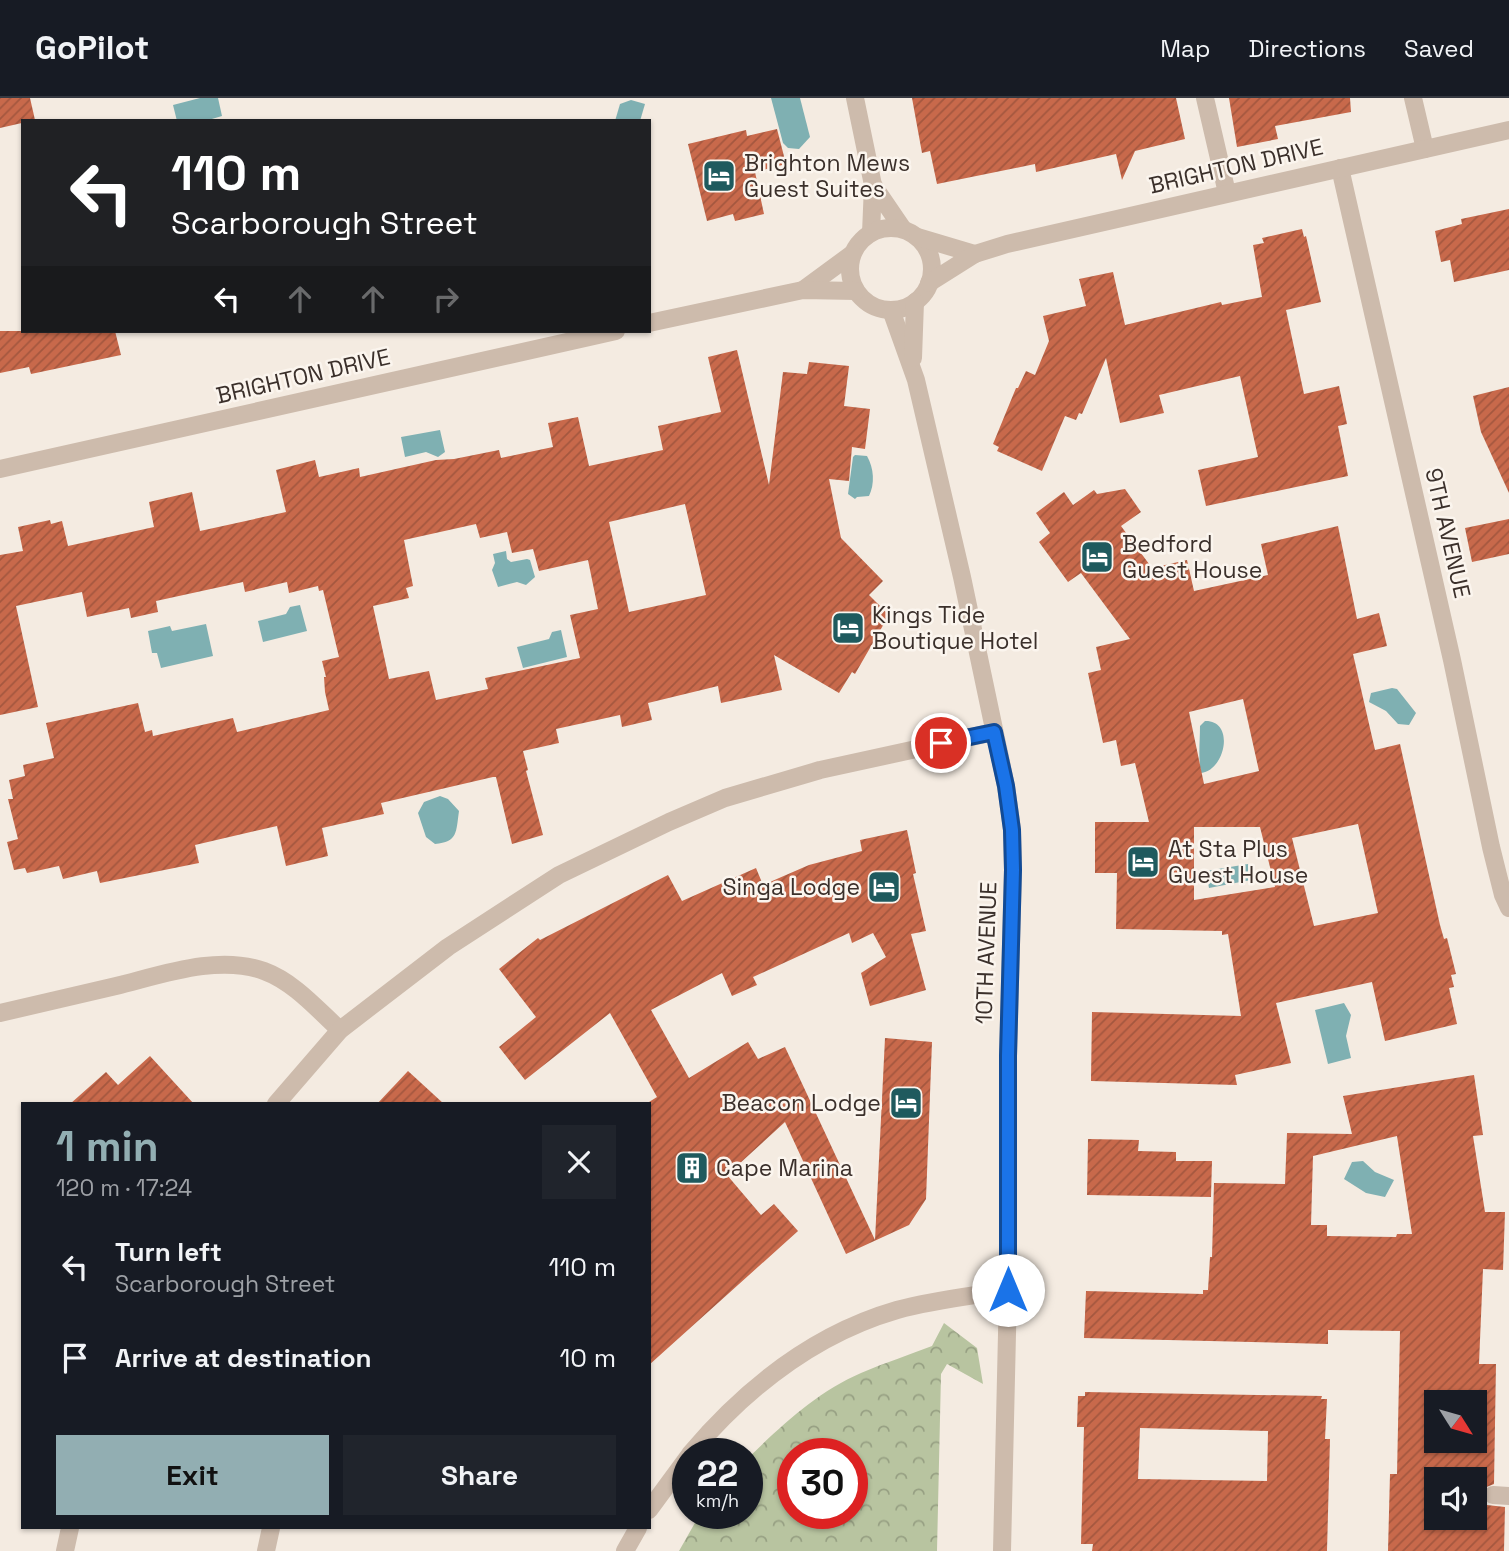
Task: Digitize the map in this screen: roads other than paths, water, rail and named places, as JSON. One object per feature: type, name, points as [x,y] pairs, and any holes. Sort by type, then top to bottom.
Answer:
[{"type":"street","points":[[855,98],[873,185],[871,233]]},
{"type":"street","points":[[1205,98],[1227,193]]},
{"type":"street","points":[[1413,98],[1425,149]]},
{"type":"street","name":"BRIGHTON DRIVE","points":[[929,283],[975,254],[1227,193],[1509,130]]},
{"type":"street","name":"9TH AVENUE","points":[[1340,168],[1452,660],[1491,846],[1503,895],[1509,908]]},
{"type":"street","points":[[852,254],[850,277],[856,291],[867,303],[891,310],[915,302],[926,290],[932,266],[931,258],[923,243],[910,233],[873,185]]},
{"type":"street","points":[[803,290],[852,254],[859,242],[871,233],[887,227],[975,254]]},
{"type":"street","points":[[651,323],[803,290],[856,291]]},
{"type":"street","name":"10TH AVENUE","points":[[913,368],[915,302]]},
{"type":"street","name":"10TH AVENUE","points":[[891,310],[913,368],[962,577],[1006,786],[1012,830],[1008,1290],[1002,1551]]},
{"type":"street","name":"BRIGHTON DRIVE","points":[[0,469],[607,333]]},
{"type":"street","points":[[278,1102],[340,1030],[448,947],[559,876],[669,821],[725,798],[820,770],[994,732]]},
{"type":"street","points":[[0,1013],[189,969],[244,965],[279,977],[340,1030]]},
{"type":"street","points":[[706,1438],[746,1395],[790,1362],[846,1328],[899,1310],[1008,1290]]},
{"type":"street","points":[[651,1508],[672,1491]]},
{"type":"street","points":[[65,1551],[70,1529]]},
{"type":"street","points":[[266,1551],[271,1529]]},
{"type":"street","points":[[625,1551],[637,1529]]},
{"type":"water","points":[[200,98],[218,98],[222,116],[212,119],[176,119],[173,105]]},
{"type":"water","points":[[771,98],[800,98],[810,137],[799,149],[788,148],[783,143]]},
{"type":"water","points":[[631,100],[645,104],[641,119],[616,119],[620,104]]},
{"type":"water","points":[[440,430],[445,452],[438,457],[426,452],[405,457],[401,437]]},
{"type":"water","points":[[855,455],[867,456],[873,476],[869,496],[855,499],[848,494]]},
{"type":"water","points":[[506,551],[507,559],[511,562],[530,560],[535,577],[526,585],[517,582],[498,587],[492,570],[495,563],[493,554]]},
{"type":"water","points":[[300,605],[307,631],[263,642],[258,621],[286,614],[290,607]]},
{"type":"water","points":[[206,624],[213,656],[161,668],[157,653],[152,653],[148,631],[170,626],[172,631]]},
{"type":"water","points":[[561,630],[567,657],[523,668],[517,647],[549,639],[552,632]]},
{"type":"water","points":[[1397,689],[1416,713],[1409,725],[1398,724],[1386,711],[1369,702],[1371,693]]},
{"type":"water","points":[[1205,721],[1221,728],[1224,746],[1216,763],[1210,770],[1201,773],[1200,726]]},
{"type":"water","points":[[440,796],[448,799],[459,811],[452,838],[435,844],[426,837],[418,813],[424,802]]},
{"type":"water","points":[[1248,864],[1251,880],[1209,888],[1206,871]]},
{"type":"water","points":[[1344,1003],[1351,1015],[1346,1036],[1351,1058],[1328,1064],[1315,1010]]},
{"type":"water","points":[[1363,1161],[1375,1172],[1394,1180],[1385,1197],[1366,1193],[1344,1179],[1352,1162]]},
{"type":"place","name":"Brighton Mews Guest Suites","points":[[719,176]]},
{"type":"place","name":"Bedford Guest House","points":[[1097,557]]},
{"type":"place","name":"Kings Tide Boutique Hotel","points":[[848,628]]},
{"type":"place","name":"At Sta Plus Guest House","points":[[1143,862]]},
{"type":"place","name":"Singa Lodge","points":[[884,887]]},
{"type":"place","name":"Beacon Lodge","points":[[906,1103]]},
{"type":"place","name":"Cape Marina","points":[[692,1168]]}]
